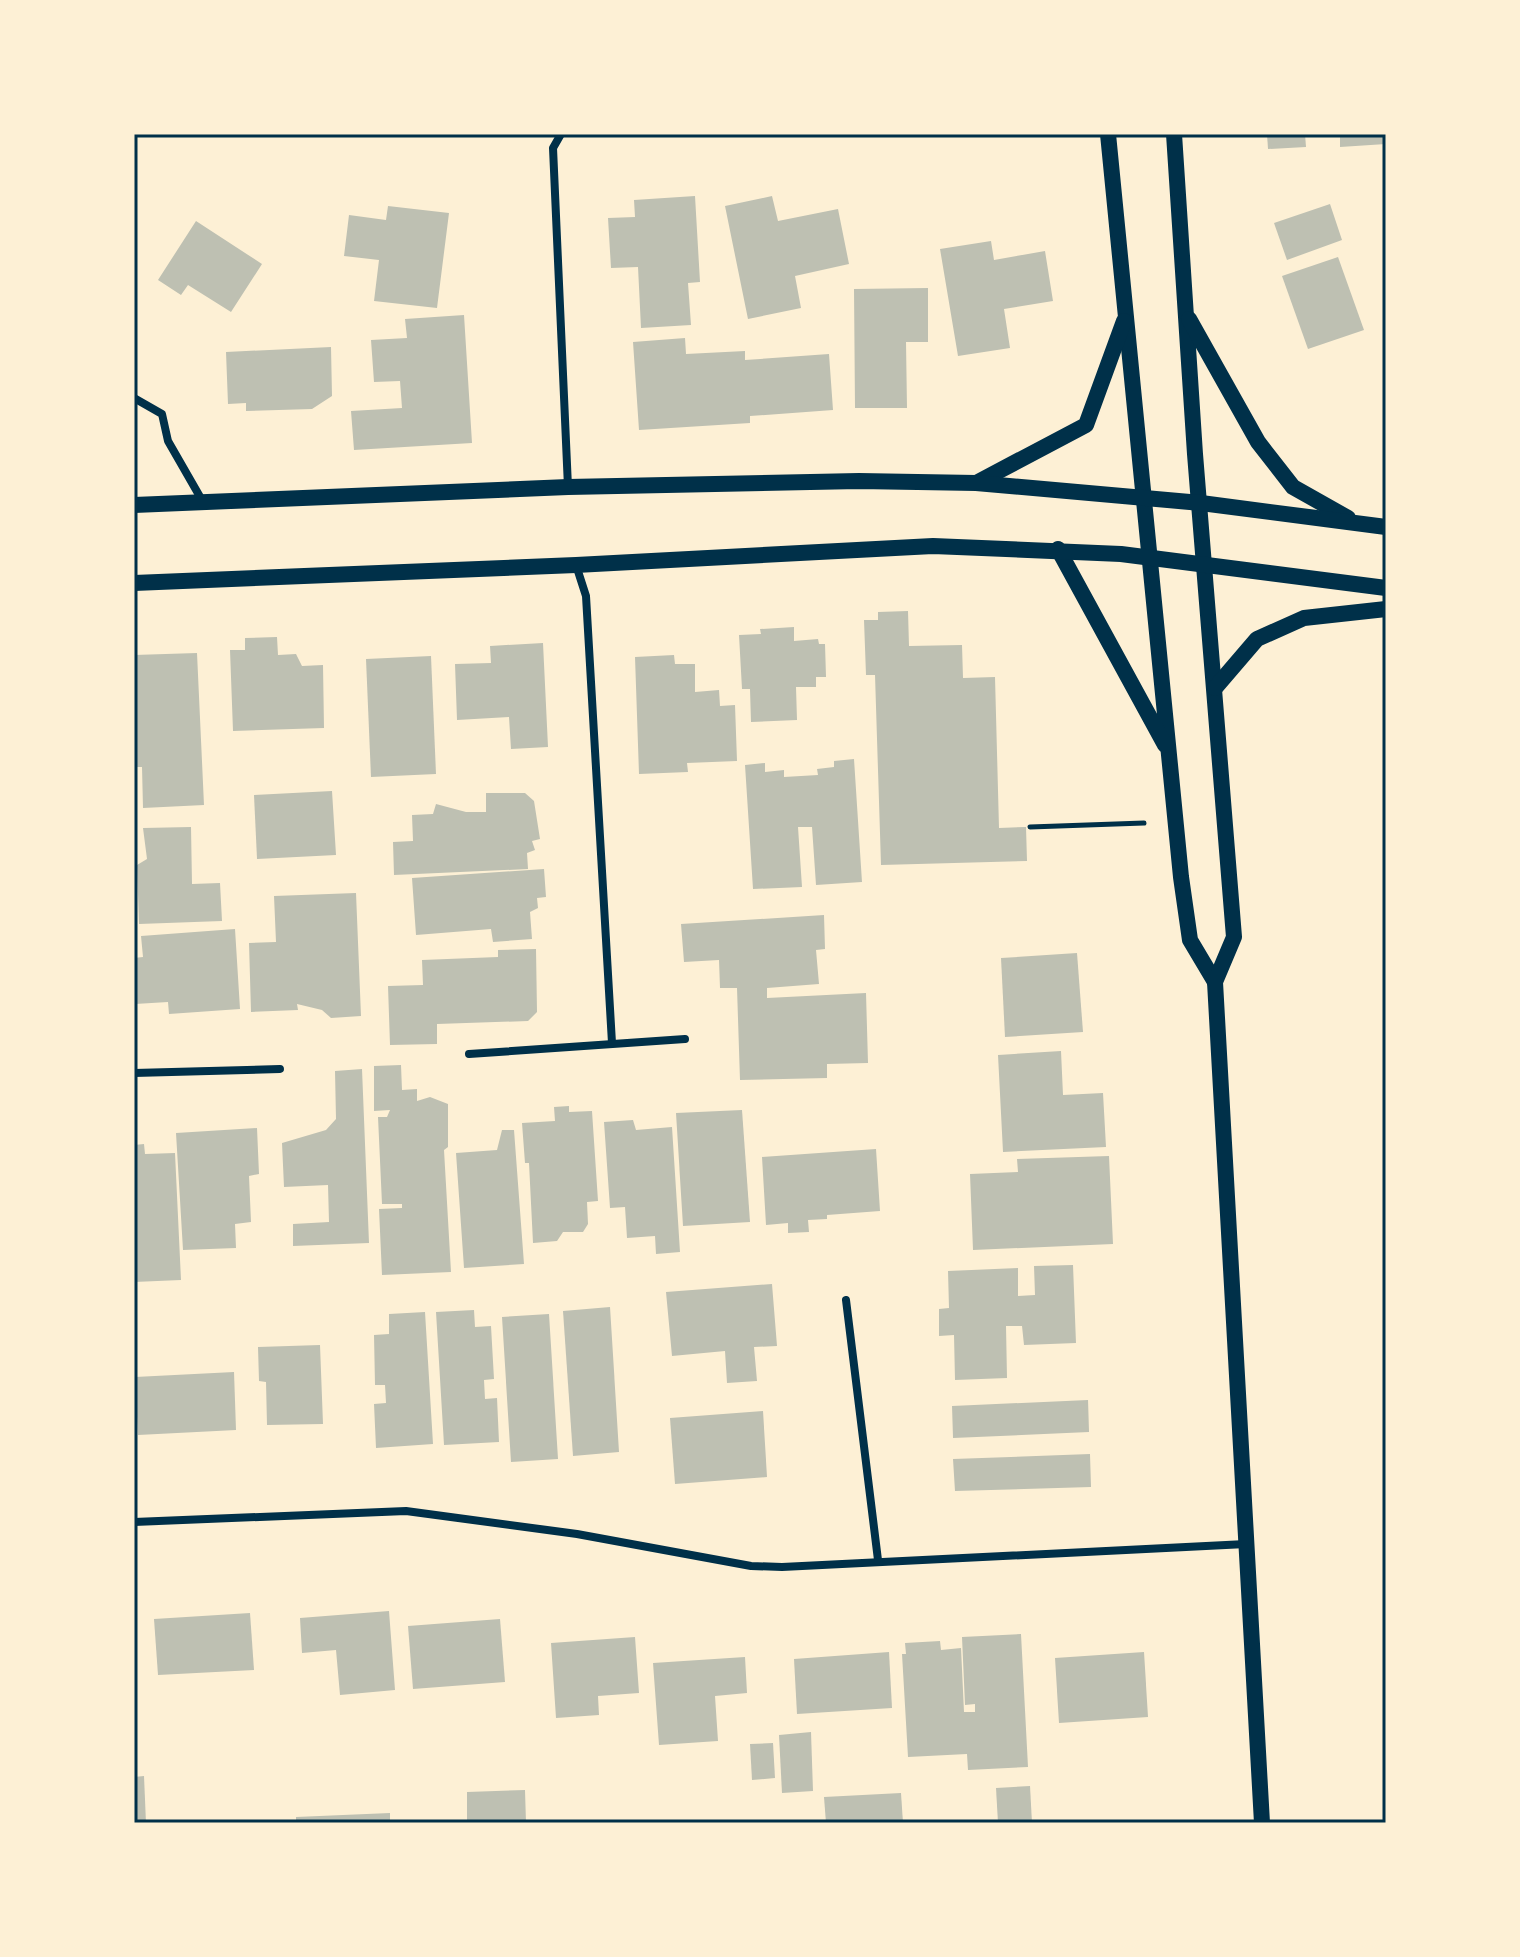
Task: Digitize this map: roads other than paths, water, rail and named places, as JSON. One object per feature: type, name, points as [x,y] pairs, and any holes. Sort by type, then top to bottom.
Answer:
[{"type":"main road","points":[[1108,134],[1168,750],[1190,940],[1215,982]]},
{"type":"main road","points":[[1174,134],[1234,937],[1215,982],[1262,1823]]},
{"type":"main road","points":[[1187,315],[1258,442],[1293,487],[1355,522]]},
{"type":"main road","points":[[976,483],[1086,425],[1126,318]]},
{"type":"main road","points":[[134,505],[568,487],[859,481],[976,483],[1201,503],[1386,527]]},
{"type":"main road","points":[[134,583],[576,565],[933,546],[1058,549],[1386,588]]},
{"type":"main road","points":[[1058,549],[1168,750]]},
{"type":"main road","points":[[1215,688],[1257,639],[1304,618],[1386,609]]},
{"type":"street","points":[[561,134],[553,148],[568,487]]},
{"type":"street","points":[[134,398],[162,414],[168,441],[203,503]]},
{"type":"street","points":[[576,565],[586,596],[612,1043]]},
{"type":"street","points":[[469,1054],[685,1039]]},
{"type":"street","points":[[134,1073],[280,1069]]},
{"type":"street","points":[[846,1300],[878,1560]]},
{"type":"street","points":[[134,1522],[406,1511],[577,1534],[751,1566],[1246,1544]]}]
